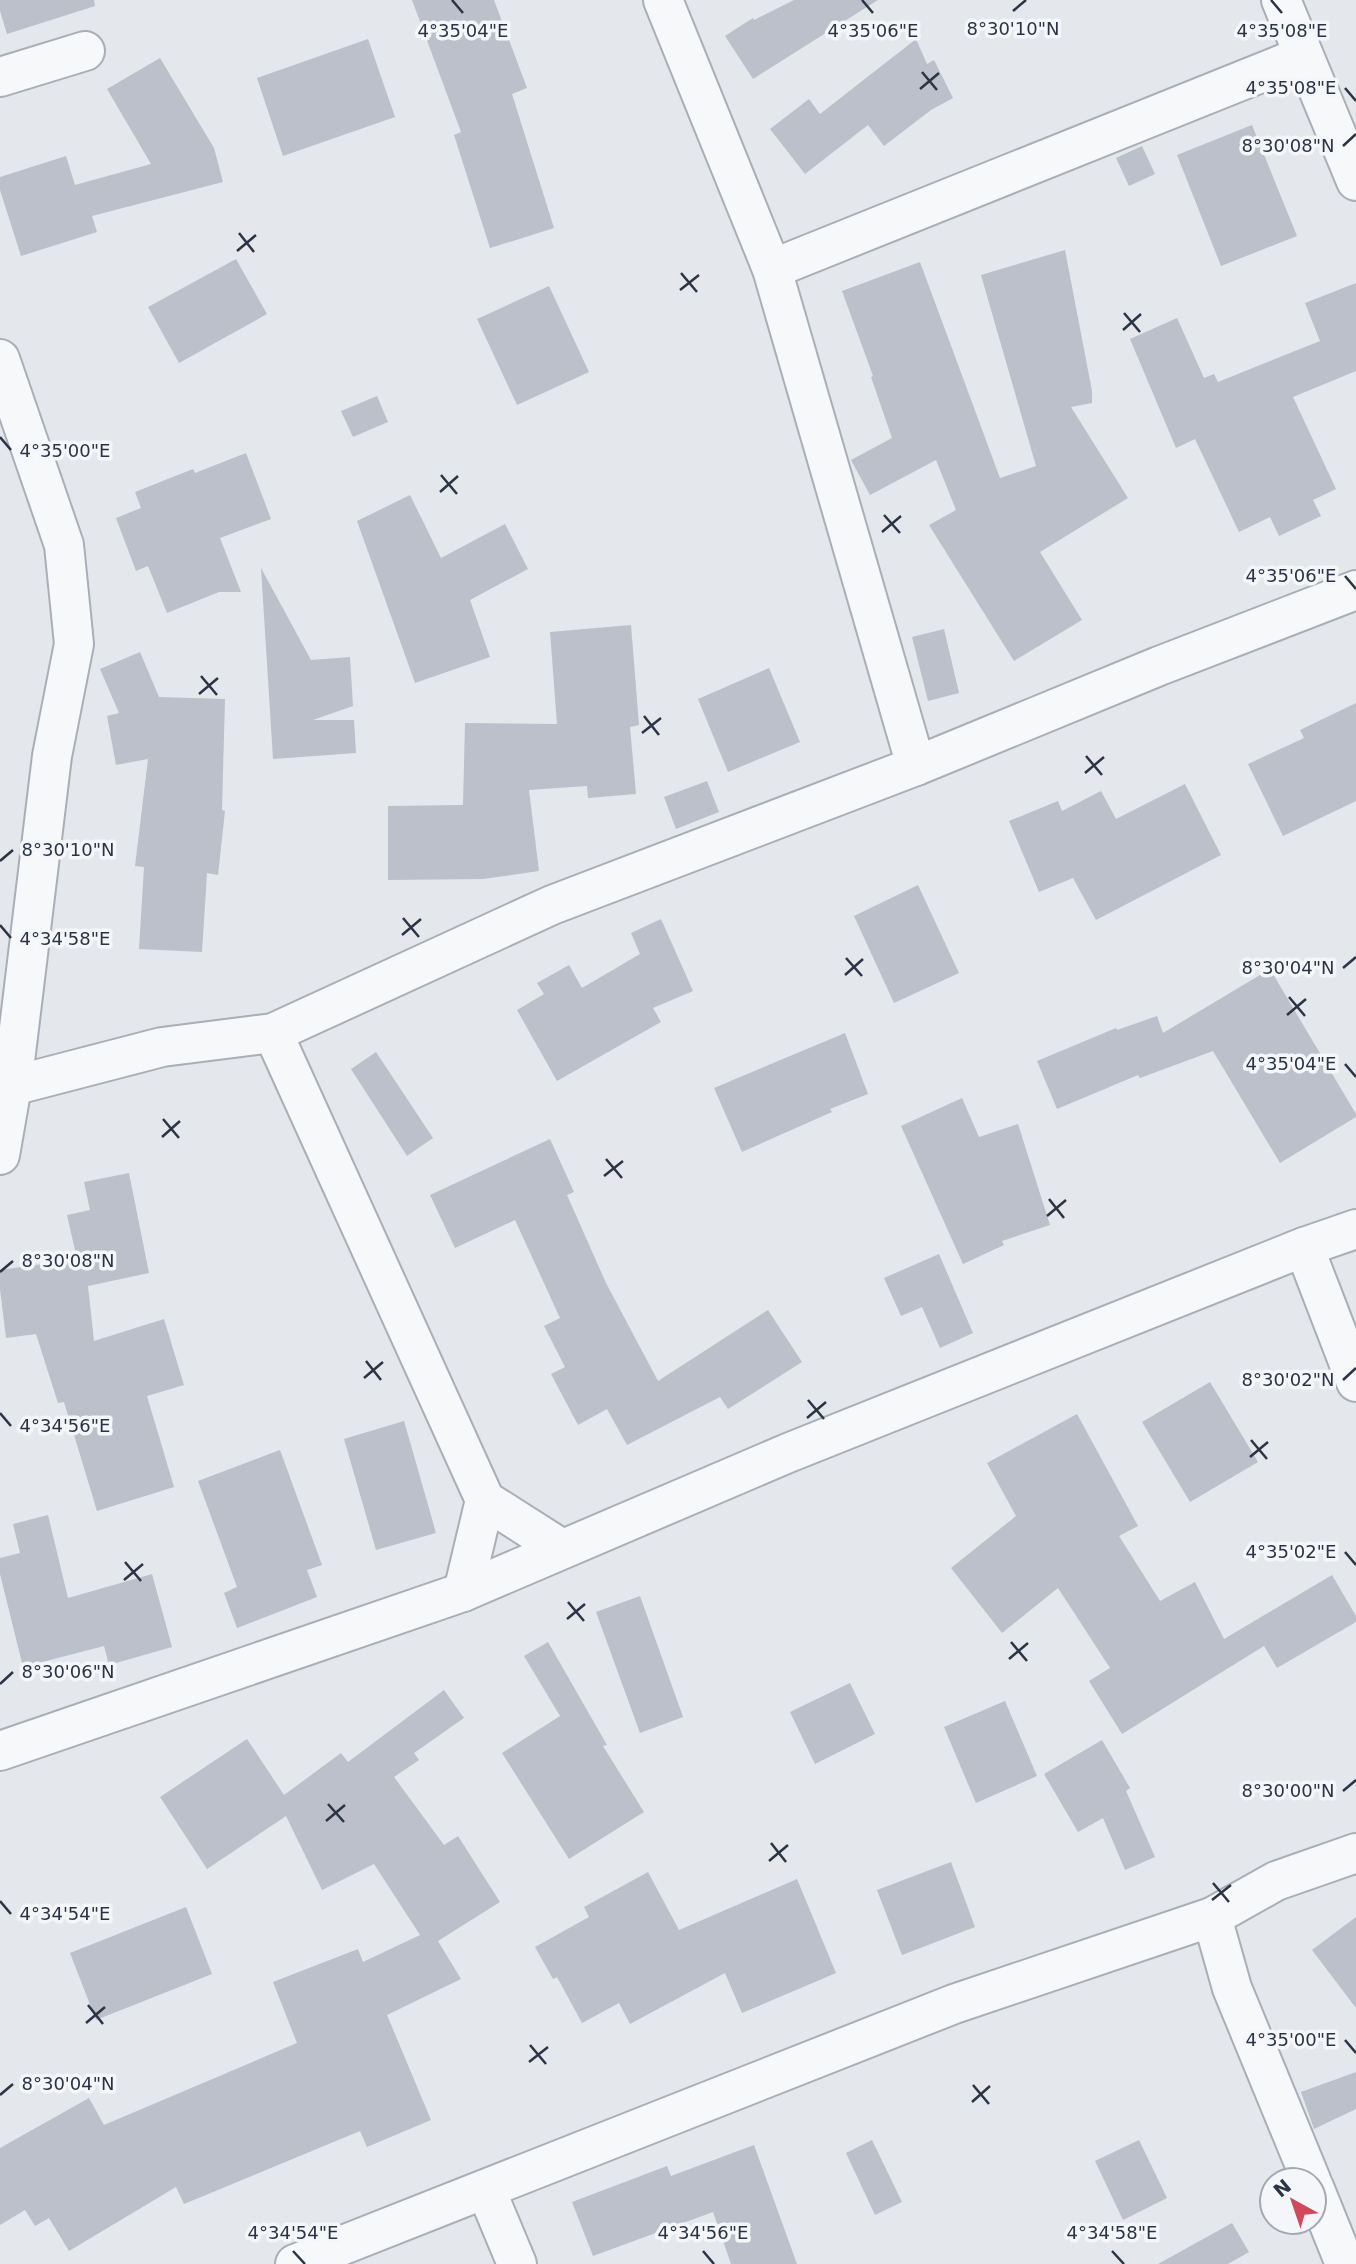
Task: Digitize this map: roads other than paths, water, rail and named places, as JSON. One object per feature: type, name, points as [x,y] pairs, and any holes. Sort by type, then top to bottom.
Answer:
[{"type":"street","points":[[663,0],[772,269],[916,766]]},
{"type":"street","points":[[1281,0],[1356,181]]},
{"type":"street","points":[[0,77],[85,51]]},
{"type":"street","points":[[772,269],[1303,56]]},
{"type":"street","points":[[0,359],[64,545],[74,644],[52,756],[6,1083],[0,1155]]},
{"type":"street","points":[[6,1083],[162,1047],[273,1033],[552,905],[916,766],[1159,666],[1356,590]]},
{"type":"street","points":[[273,1033],[485,1500],[562,1549]]},
{"type":"street","points":[[0,1751],[463,1592],[788,1453],[1304,1247],[1356,1229]]},
{"type":"street","points":[[1304,1247],[1356,1382]]},
{"type":"street","points":[[463,1592],[485,1500]]},
{"type":"street","points":[[295,2264],[954,2004],[1212,1917],[1276,1881],[1356,1853]]},
{"type":"street","points":[[1212,1917],[1232,1988],[1305,2166]]},
{"type":"street","points":[[486,2190],[517,2264]]},
{"type":"street","points":[[1328,2222],[1345,2264]]}]
